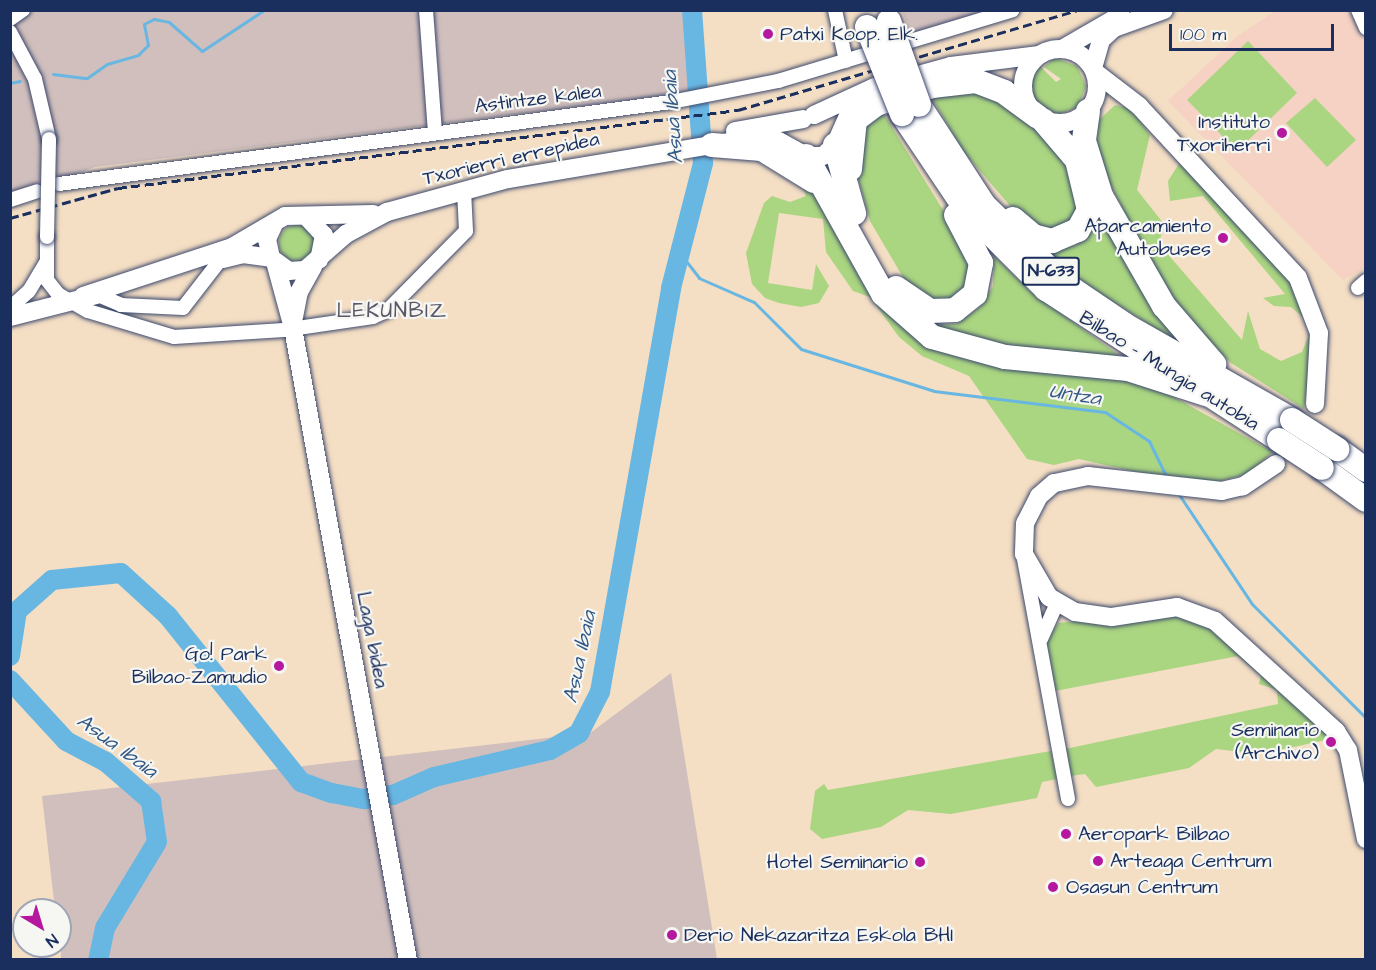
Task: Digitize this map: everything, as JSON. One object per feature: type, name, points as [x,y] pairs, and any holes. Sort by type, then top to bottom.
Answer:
[{"type":"highway","name":"Bilbao - Mungia autobia","points":[[877,17],[922,100],[984,205],[1040,262],[1125,325],[1232,383],[1337,449],[1365,470]]},
{"type":"highway","name":"Bilbao - Mungia autobia","points":[[877,17],[922,100],[936,172],[1046,289],[1206,394],[1278,452],[1322,468],[1365,500]]},
{"type":"highway","points":[[855,216],[849,146],[855,120],[876,104],[932,86],[976,81],[1004,92],[1036,113],[1071,148],[1089,200],[1078,230],[1052,241],[1026,231],[986,189],[922,100]]},
{"type":"highway","points":[[1088,111],[1084,141],[1101,196],[1164,306],[1232,383]]},
{"type":"highway","points":[[836,139],[855,216],[881,268],[908,301],[930,311],[956,310],[975,294],[981,263],[936,172]]},
{"type":"highway","points":[[711,142],[783,158],[831,198]]},
{"type":"highway","points":[[803,154],[831,198],[883,294],[932,337],[984,354],[1128,369],[1206,394]]},
{"type":"street","points":[[10,19],[23,10]]},
{"type":"street","points":[[426,10],[435,132]]},
{"type":"street","points":[[835,10],[846,61]]},
{"type":"street","name":"Astintze kalea","points":[[59,184],[709,95],[846,61],[1013,10]]},
{"type":"street","points":[[1036,113],[1023,81],[1039,56],[1062,49],[1134,10]]},
{"type":"street","points":[[1088,111],[1098,87],[1094,70],[1101,40],[1114,28],[1164,10]]},
{"type":"street","points":[[1358,10],[1365,28]]},
{"type":"street","points":[[10,32],[35,78],[49,139],[47,280],[174,337],[293,328],[373,317],[388,310],[466,231],[464,190]]},
{"type":"street","points":[[1062,49],[1080,54],[1094,70],[1139,106],[1298,278],[1319,333],[1315,405]]},
{"type":"street","name":"Txorierri errepidea","points":[[711,142],[808,117],[875,87],[951,66],[1039,56]]},
{"type":"street","points":[[836,139],[826,118],[808,117],[794,132],[803,154],[823,156],[836,139],[859,106],[922,100],[992,79],[1036,113],[1070,123],[1111,99],[1139,106]]},
{"type":"street","name":"Txorierri errepidea","points":[[10,317],[243,254],[273,260],[289,271],[315,264],[346,234],[387,212],[464,190],[686,145],[711,142],[766,139],[803,154]]},
{"type":"street","points":[[10,200],[37,191]]},
{"type":"street","name":"Txorierri errepidea","points":[[84,298],[232,247],[285,216],[387,212]]},
{"type":"street","points":[[293,328],[298,292],[315,264],[324,235],[306,216]]},
{"type":"street","points":[[274,224],[267,239],[293,328]]},
{"type":"street","points":[[84,298],[121,305],[183,308],[221,259]]},
{"type":"street","points":[[10,308],[29,291],[47,261]]},
{"type":"street","name":"Laga bidea","points":[[293,328],[408,960]]},
{"type":"street","points":[[1068,799],[1024,554],[1025,523],[1039,496],[1054,483],[1088,476],[1222,490],[1243,486],[1278,452]]},
{"type":"street","points":[[1024,554],[1032,576],[1057,603],[1103,618],[1172,606],[1210,617],[1336,731],[1348,750],[1365,839]]},
{"type":"street","points":[[1041,656],[1044,624],[1057,603]]},
{"type":"shaded area","points":[[902,10],[985,10],[985,11],[910,34]]},
{"type":"shaded area","points":[[11,11],[690,11],[692,92],[95,167],[11,197]]},
{"type":"shaded area","name":"Instituto Txoriherri","points":[[1275,11],[1354,11],[1365,35],[1365,269],[1343,280],[1168,101],[1239,35]]},
{"type":"shaded area","points":[[671,673],[717,959],[61,959],[72,958],[72,898],[54,898],[42,796],[590,733]]},
{"type":"green space","points":[[1248,41],[1297,93],[1237,151],[1187,100]]},
{"type":"green space","points":[[1055,58],[1077,66],[1086,86],[1078,107],[1057,115],[1036,105],[1029,87],[1040,66],[1056,82],[1061,79],[1044,67]]},
{"type":"green space","points":[[961,87],[1011,106],[1068,158],[1082,201],[1070,226],[1047,235],[1012,208],[963,151],[931,96]]},
{"type":"green space","points":[[1315,98],[1356,140],[1327,167],[1286,123]]},
{"type":"green space","points":[[1115,105],[1132,109],[1150,135],[1137,190],[1164,224],[1159,244],[1242,340],[1248,311],[1260,349],[1281,361],[1302,352],[1309,335],[1306,320],[1291,307],[1274,306],[1263,298],[1285,294],[1203,196],[1170,201],[1168,181],[1182,159],[1290,278],[1314,336],[1304,409],[1231,363],[1173,305],[1109,182],[1097,143],[1098,121]]},
{"type":"green space","points":[[882,111],[967,249],[970,287],[952,301],[931,303],[907,284],[870,221],[856,170],[864,120]]},
{"type":"green space","points":[[794,161],[905,326],[1072,371],[1154,386],[1273,452],[1247,474],[1217,482],[1154,476],[1079,459],[1054,465],[1027,459],[969,376],[922,356],[899,337],[870,297],[853,291],[826,252],[823,219],[779,213],[768,283],[812,290],[816,264],[829,286],[819,303],[801,307],[779,303],[765,298],[752,284],[746,253],[764,203],[772,196],[790,202],[806,196]]},
{"type":"green space","points":[[1096,206],[1179,338],[1177,342],[1091,288],[1049,253],[1076,245]]},
{"type":"green space","points":[[297,225],[310,230],[315,243],[310,256],[297,261],[284,256],[279,243],[284,230]]},
{"type":"green space","points":[[994,256],[1030,291],[1127,361],[1045,356],[931,325],[956,324],[980,307],[993,286]]},
{"type":"green space","points":[[1172,612],[1199,618],[1325,732],[1326,740],[1260,754],[1216,749],[1189,768],[1096,787],[1085,774],[1071,776],[1065,749],[1278,704],[1277,690],[1259,684],[1261,676],[1238,656],[1055,691],[1047,642],[1058,623]]},
{"type":"green space","points":[[1051,751],[1057,779],[1042,782],[1037,798],[951,814],[908,810],[881,827],[822,839],[810,829],[815,791],[824,784],[828,790]]},
{"type":"waterway","points":[[53,74],[87,78],[107,64],[138,55],[148,45],[144,24],[154,19],[169,22],[202,51],[264,10]]},
{"type":"waterway","name":"Asua Ibaia","points":[[10,656],[17,611],[52,580],[121,573],[168,616],[301,782],[332,793],[364,799],[393,795],[434,777],[550,750],[579,733],[600,692],[671,288],[703,163],[692,10]]},
{"type":"waterway","points":[[10,83],[20,81]]},
{"type":"waterway","name":"Untza","points":[[679,252],[699,278],[754,302],[801,349],[934,391],[1105,412],[1149,441],[1167,478]]},
{"type":"waterway","name":"Untza","points":[[1178,493],[1252,604],[1366,718]]},
{"type":"waterway","name":"Asua Ibaia","points":[[10,680],[66,741],[106,762],[151,801],[157,842],[105,928],[98,960]]},
{"type":"railway","points":[[10,218],[118,188],[738,110],[1077,10]]},
{"type":"place","name":"Patxi Koop. Elk.","points":[[768,34]]},
{"type":"place","name":"Instituto Txoriherri","points":[[1282,133]]},
{"type":"place","name":"Aparcamiento Autobuses","points":[[1223,238]]},
{"type":"place","name":"Go! Park Bilbao-Zamudio","points":[[279,666]]},
{"type":"place","name":"Seminario (Archivo)","points":[[1331,742]]},
{"type":"place","name":"Aeropark Bilbao","points":[[1066,834]]},
{"type":"place","name":"Arteaga Centrum","points":[[1098,861]]},
{"type":"place","name":"Hotel Seminario","points":[[920,862]]},
{"type":"place","name":"Osasun Centrum","points":[[1053,887]]},
{"type":"place","name":"Derio Nekazaritza Eskola BHI","points":[[672,935]]},
{"type":"district","name":"LEKUNBIZ","points":[[392,311]]}]
